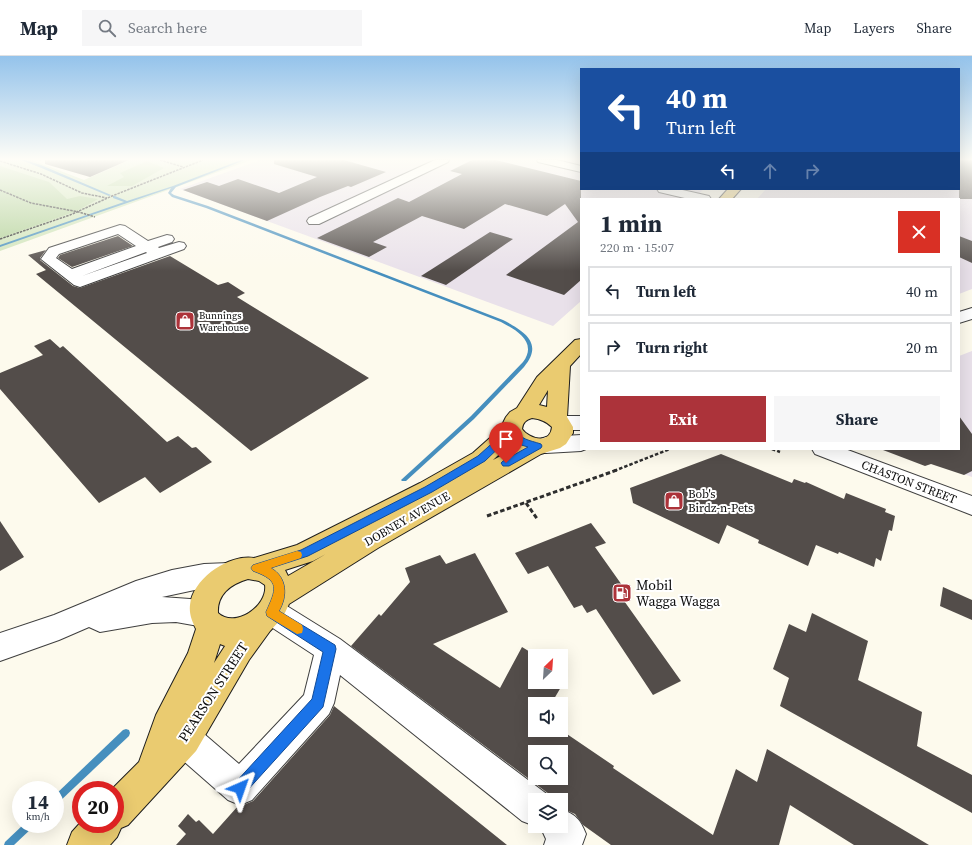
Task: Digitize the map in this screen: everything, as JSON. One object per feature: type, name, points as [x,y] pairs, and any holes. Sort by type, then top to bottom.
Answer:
[{"type":"main road","points":[[561,363],[558,388],[566,422],[562,434],[558,439],[542,446],[521,442],[515,437],[518,422],[544,381],[561,363],[580,345]]},
{"type":"main road","points":[[518,422],[531,411],[545,413],[566,422]]},
{"type":"main road","name":"DOBNEY AVENUE","points":[[257,568],[304,553],[428,490],[482,459],[518,422]]},
{"type":"main road","name":"DOBNEY AVENUE","points":[[270,611],[369,541],[542,446]]},
{"type":"main road","points":[[152,772],[167,726],[200,658],[207,620],[206,596],[216,584],[229,574],[248,568],[266,570],[277,580],[280,588],[270,611],[247,630],[233,632],[220,631],[207,620]]},
{"type":"main road","name":"PEARSON STREET","points":[[124,802],[184,739],[239,650],[270,611]]},
{"type":"main road","points":[[85,845],[96,833]]},
{"type":"street","points":[[314,221],[366,197]]},
{"type":"street","points":[[144,245],[62,269],[144,245],[173,242]]},
{"type":"street","points":[[960,318],[972,313]]},
{"type":"street","name":"DOBNEY AVENUE","points":[[542,446],[580,443]]},
{"type":"street","name":"CHASTON STREET","points":[[826,450],[972,506]]},
{"type":"street","points":[[0,648],[59,627],[136,594],[172,582],[204,576],[229,574]]},
{"type":"street","points":[[59,627],[165,608],[185,610],[207,620]]},
{"type":"street","points":[[270,611],[330,649],[528,803]]},
{"type":"street","points":[[184,739],[240,788],[318,703],[330,649]]},
{"type":"street","points":[[562,845],[568,834],[567,833]]},
{"type":"path","points":[[16,197],[31,203],[79,212],[95,217]]},
{"type":"path","points":[[102,197],[108,198]]},
{"type":"path","points":[[0,239],[79,212],[111,197]]},
{"type":"path","points":[[487,516],[580,484],[667,450]]},
{"type":"path","points":[[775,450],[780,452]]},
{"type":"path","points":[[526,503],[538,520]]},
{"type":"shaded area","points":[[201,197],[695,197],[580,198],[580,302],[553,326]]},
{"type":"shaded area","points":[[972,197],[972,289],[960,294],[960,198],[758,198]]},
{"type":"shaded area","points":[[972,351],[972,477],[898,450],[960,450],[960,356]]},
{"type":"green space","points":[[0,197],[149,197],[0,251]]},
{"type":"green space","points":[[0,197],[65,197],[67,199],[85,197],[98,199],[77,211],[0,238]]},
{"type":"building","points":[[201,197],[320,197],[267,221]]},
{"type":"building","points":[[419,197],[581,197],[580,281],[564,295],[506,275],[578,222],[565,204],[547,216],[505,204],[464,229],[422,216],[373,242],[387,247],[369,257],[317,238],[398,198],[409,202]]},
{"type":"building","points":[[959,197],[972,197],[972,199]]},
{"type":"building","points":[[490,232],[513,239],[446,285],[421,276]]},
{"type":"building","points":[[118,236],[133,246],[72,267],[58,258],[60,255]]},
{"type":"building","points":[[960,236],[972,241],[972,263],[960,257]]},
{"type":"building","name":"Bunnings Warehouse","points":[[46,250],[40,260],[73,286],[80,288],[170,256],[218,285],[228,282],[245,293],[237,297],[369,378],[251,451],[36,274],[46,270],[28,255]]},
{"type":"building","points":[[50,339],[60,348],[63,346],[167,442],[178,436],[192,448],[196,447],[212,462],[160,493],[145,477],[99,503],[0,389],[0,373],[43,355],[34,346]]},
{"type":"building","points":[[960,417],[972,434],[972,471],[964,475],[931,464],[925,466],[883,450],[960,450]]},
{"type":"building","points":[[721,454],[792,483],[794,479],[805,483],[806,482],[844,499],[846,493],[886,509],[885,512],[895,516],[892,531],[889,530],[881,561],[876,558],[874,567],[839,552],[838,554],[816,545],[808,566],[758,543],[759,540],[727,525],[719,544],[633,503],[630,488]]},
{"type":"building","points":[[0,521],[24,557],[0,571]]},
{"type":"building","points":[[591,523],[606,543],[595,547],[629,595],[622,598],[681,681],[653,695],[596,609],[587,613],[582,605],[574,608],[548,566],[528,574],[515,553]]},
{"type":"building","points":[[475,553],[508,612],[433,644],[500,688],[522,647],[528,651],[528,689],[560,689],[555,697],[528,697],[528,737],[568,737],[568,735],[614,766],[613,768],[713,835],[736,769],[757,782],[767,749],[929,845],[854,845],[790,805],[779,845],[611,845],[583,825],[575,814],[568,811],[568,793],[548,793],[537,785],[568,785],[568,745],[528,745],[528,778],[351,646],[379,614],[381,616],[410,582],[405,568],[440,555],[446,564]]},
{"type":"building","points":[[943,587],[972,600],[972,620],[940,606]]},
{"type":"building","points":[[812,613],[868,641],[858,680],[922,712],[917,746],[972,775],[972,813],[780,706],[789,678],[773,669],[789,624],[806,632]]},
{"type":"building","points":[[334,706],[507,845],[176,845],[186,834],[178,826],[188,814],[196,822],[199,820],[213,834],[238,806],[253,801],[330,715]]},
{"type":"waterway","points":[[114,197],[126,202]]},
{"type":"waterway","points":[[0,246],[143,197]]},
{"type":"waterway","points":[[176,197],[207,207],[502,321],[525,337],[530,347],[530,353],[522,366],[472,418],[404,480]]},
{"type":"waterway","points":[[64,792],[126,733]]},
{"type":"waterway","points":[[8,845],[21,833]]},
{"type":"slow traffic","points":[[297,555],[257,568],[266,570],[272,574],[277,580],[280,588],[277,604],[272,612],[297,629]]},
{"type":"place","name":"Bunnings Warehouse","points":[[185,321]]},
{"type":"place","name":"Bob's Birdz-n-Pets","points":[[674,501]]},
{"type":"place","name":"Mobil Wagga Wagga","points":[[622,593]]},
{"type":"route","points":[[240,788],[318,703],[330,649],[272,612],[277,604],[280,588],[277,580],[272,574],[266,570],[257,568],[304,553],[428,490],[482,459],[512,431],[515,437],[521,442],[537,446],[506,463]]}]
